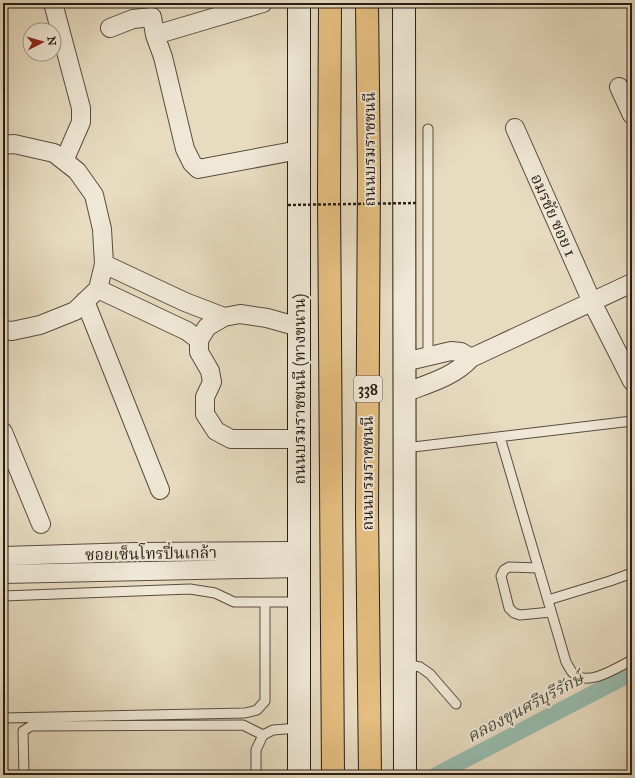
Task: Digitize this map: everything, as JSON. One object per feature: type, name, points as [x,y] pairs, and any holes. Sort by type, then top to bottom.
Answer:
[{"type":"highway","name":"338","points":[[330,3],[329,191],[332,775]]},
{"type":"highway","name":"ถนนบรมราชชนนี","points":[[367,3],[370,176],[367,510],[370,775]]},
{"type":"main road","name":"ถนนบรมราชชนนี (ทางขนาน)","points":[[299,3],[298,559],[300,775]]},
{"type":"main road","name":"338","points":[[404,3],[405,773]]},
{"type":"street","points":[[52,3],[81,108],[81,122],[64,161]]},
{"type":"street","points":[[155,35],[263,3]]},
{"type":"street","points":[[110,28],[133,20],[151,10],[155,35],[163,57],[185,149],[192,164],[198,169],[299,150]]},
{"type":"street","points":[[619,87],[632,115]]},
{"type":"street","name":"อมรชัย ซอย 1","points":[[516,128],[592,302],[632,381]]},
{"type":"street","points":[[3,145],[14,144],[54,153],[77,172],[94,195],[102,229],[104,264],[98,289],[74,311],[40,325],[12,331],[3,330]]},
{"type":"street","points":[[104,264],[185,302],[224,318]]},
{"type":"street","points":[[404,393],[451,374],[463,367],[471,358],[632,283]]},
{"type":"street","points":[[98,289],[187,331],[199,340]]},
{"type":"street","points":[[85,301],[160,490]]},
{"type":"street","points":[[299,327],[267,318],[240,314],[224,318],[207,327],[199,340],[199,352],[210,371],[212,382],[205,397],[205,414],[216,430],[231,439],[299,439]]},
{"type":"street","points":[[404,362],[451,351],[461,352],[471,358]]},
{"type":"street","points":[[3,432],[41,524]]},
{"type":"street","name":"ซอยเซ็นโทรปิ่นเกล้า","points":[[3,556],[134,552],[298,559]]},
{"type":"street","name":"ซอยเซ็นโทรปิ่นเกล้า","points":[[3,574],[298,559]]},
{"type":"lane","points":[[428,129],[428,356]]},
{"type":"lane","points":[[404,448],[632,421]]},
{"type":"lane","points":[[500,437],[566,662],[573,674],[581,678],[591,678],[606,673],[632,660]]},
{"type":"lane","points":[[538,568],[509,567],[504,570],[501,576],[509,608],[514,613],[520,615],[551,612]]},
{"type":"lane","points":[[548,600],[632,573]]},
{"type":"lane","points":[[3,596],[190,589],[214,593],[234,602],[299,602]]},
{"type":"lane","points":[[3,718],[245,713],[257,710],[265,701],[265,603]]},
{"type":"lane","points":[[405,664],[420,667],[430,674],[456,704]]},
{"type":"lane","points":[[24,775],[24,731],[31,726],[243,725],[262,735]]},
{"type":"lane","points":[[256,775],[256,750],[262,735],[273,730],[299,728]]},
{"type":"path","points":[[288,205],[416,203]]},
{"type":"waterway","name":"คลองขุนศรีบุรีรักษ์","points":[[436,775],[632,673]]}]
